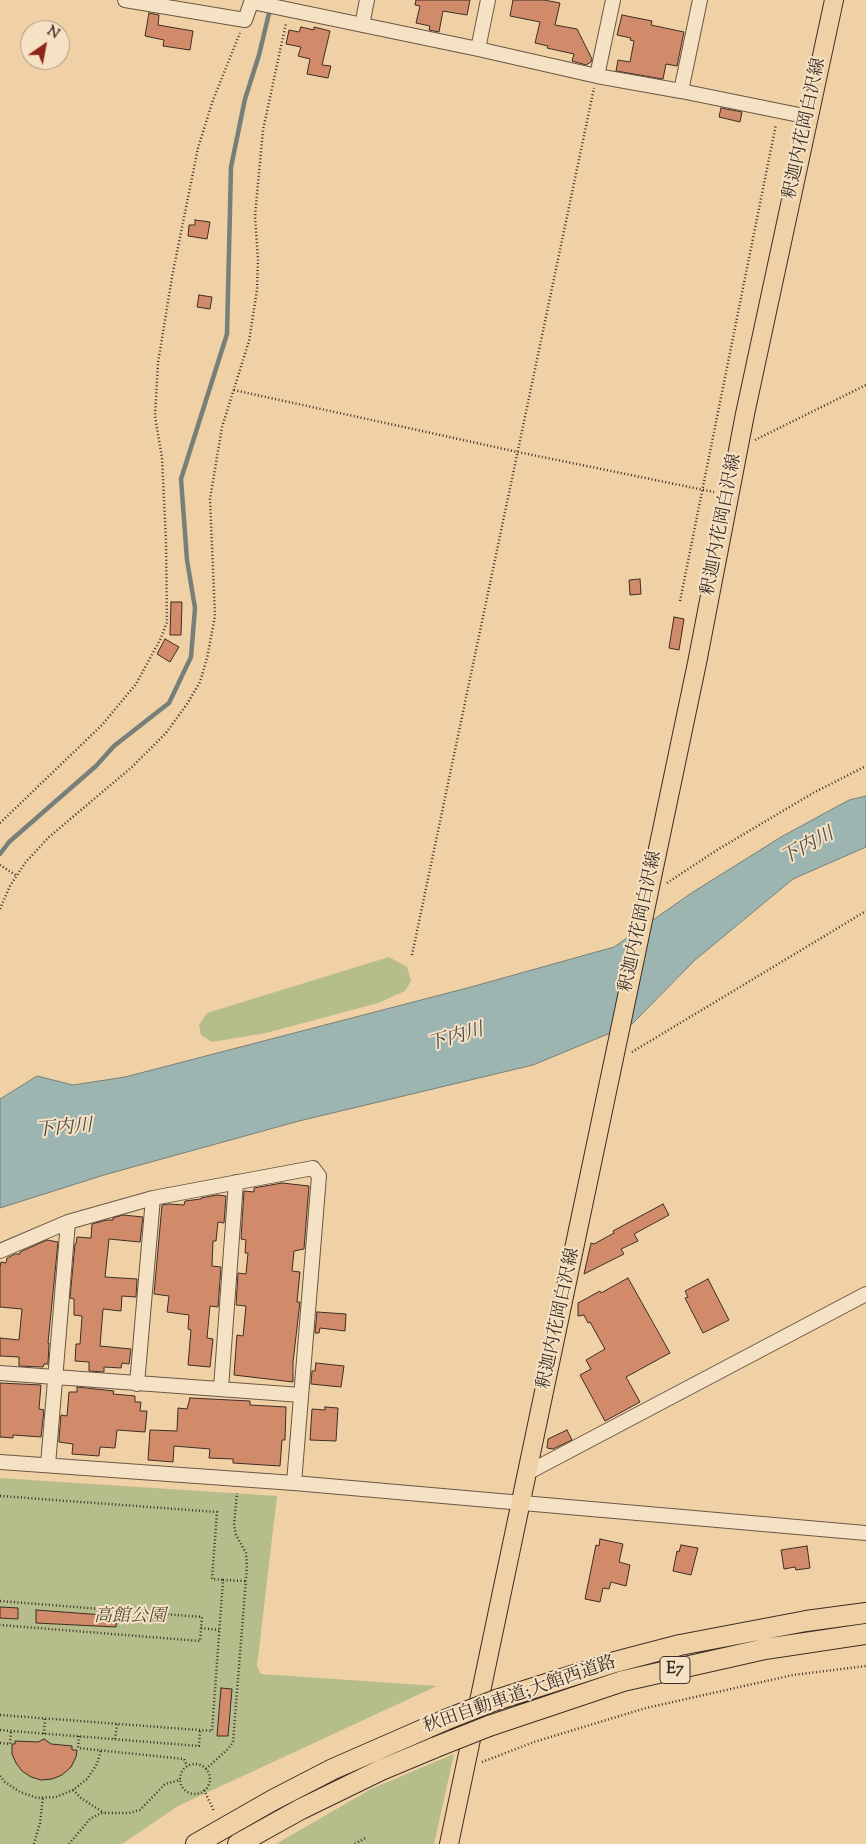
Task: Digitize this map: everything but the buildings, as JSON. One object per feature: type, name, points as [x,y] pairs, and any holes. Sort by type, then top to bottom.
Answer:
[{"type":"highway","name":"秋田自動車道;大館西道路","points":[[196,1844],[273,1800],[333,1769],[496,1700],[606,1665],[680,1645],[797,1622],[866,1613]]},
{"type":"highway","name":"秋田自動車道;大館西道路","points":[[238,1844],[301,1809],[381,1770],[489,1726],[623,1681],[766,1649],[866,1634]]},
{"type":"main road","name":"釈迦内花岡白沢線","points":[[449,1844],[615,1058],[697,662],[738,449],[835,1]]},
{"type":"street","points":[[125,0],[245,20],[255,2],[287,6],[362,25],[597,76],[809,117]]},
{"type":"street","points":[[362,25],[368,0]]},
{"type":"street","points":[[478,49],[488,0]]},
{"type":"street","points":[[597,76],[613,0]]},
{"type":"street","points":[[680,91],[700,0]]},
{"type":"street","points":[[0,1251],[68,1222],[154,1198],[313,1168],[319,1176],[294,1483]]},
{"type":"street","points":[[221,1388],[236,1182]]},
{"type":"street","points":[[137,1384],[154,1198]]},
{"type":"street","points":[[48,1465],[68,1222]]},
{"type":"street","points":[[527,1473],[866,1294]]},
{"type":"street","points":[[0,1373],[301,1395]]},
{"type":"street","points":[[0,1462],[294,1483],[866,1533]]},
{"type":"path","points":[[0,909],[25,863],[49,837],[132,767],[166,733],[200,682],[208,658],[215,616],[210,499],[222,427],[249,341],[257,290],[258,260],[255,216],[263,130],[287,6]]},
{"type":"path","points":[[0,823],[102,726],[136,684],[168,622],[162,458],[155,416],[158,363],[172,277],[198,148],[213,100],[245,20]]},
{"type":"path","points":[[412,955],[597,76]]},
{"type":"path","points":[[680,601],[778,110]]},
{"type":"path","points":[[738,449],[866,385]]},
{"type":"path","points":[[234,390],[518,452],[729,495]]},
{"type":"path","points":[[647,898],[717,850],[813,793],[866,766]]},
{"type":"path","points":[[1,866],[17,876]]},
{"type":"path","points":[[615,1058],[866,911]]},
{"type":"path","points":[[206,1769],[233,1742],[247,1566],[246,1553],[236,1535],[234,1526],[239,1479]]},
{"type":"path","points":[[0,1496],[217,1512],[212,1579],[246,1581]]},
{"type":"path","points":[[0,1715],[212,1731],[223,1580]]},
{"type":"path","points":[[0,1601],[202,1617],[200,1641],[0,1625]]},
{"type":"path","points":[[201,1628],[219,1630]]},
{"type":"path","points":[[465,1769],[534,1742],[646,1708],[793,1674],[866,1666]]},
{"type":"path","points":[[44,1734],[45,1718]]},
{"type":"path","points":[[115,1739],[116,1724]]},
{"type":"path","points":[[0,1730],[199,1746],[200,1731]]},
{"type":"path","points":[[0,1743],[10,1744],[10,1731]]},
{"type":"path","points":[[79,1736],[78,1748],[184,1759],[187,1766]]},
{"type":"path","points":[[0,1776],[5,1782],[20,1792],[37,1798],[56,1797],[73,1790],[87,1779],[97,1764],[101,1750]]},
{"type":"path","points":[[197,1764],[206,1769],[210,1777],[204,1790],[195,1794],[182,1787],[181,1773],[187,1766],[197,1764]]},
{"type":"path","points":[[69,1844],[90,1819],[104,1813],[130,1813],[140,1810],[165,1784],[180,1780]]},
{"type":"path","points":[[73,1790],[81,1798],[104,1813]]},
{"type":"path","points":[[204,1790],[214,1811]]},
{"type":"path","points":[[34,1844],[40,1823],[43,1797]]},
{"type":"path","points":[[355,1844],[365,1838]]},
{"type":"green space","points":[[389,957],[407,967],[411,981],[405,991],[378,1003],[266,1033],[212,1042],[201,1035],[199,1025],[207,1013]]},
{"type":"green space","name":"高館公園","points":[[0,1478],[277,1496],[257,1666],[261,1674],[437,1686],[178,1806],[122,1844],[0,1844]]},
{"type":"green space","points":[[454,1754],[434,1844],[276,1844],[371,1789]]},
{"type":"water","name":"下内川","points":[[866,796],[866,847],[793,879],[695,960],[632,1024],[533,1065],[299,1121],[104,1175],[0,1208],[0,1099],[37,1076],[73,1085],[125,1077],[471,987],[614,947],[693,892],[781,837],[849,800]]},
{"type":"waterway","points":[[0,854],[9,842],[96,766],[114,746],[169,703],[191,657],[195,608],[187,560],[181,479],[227,334],[231,167],[245,99],[259,55],[270,9]]}]
